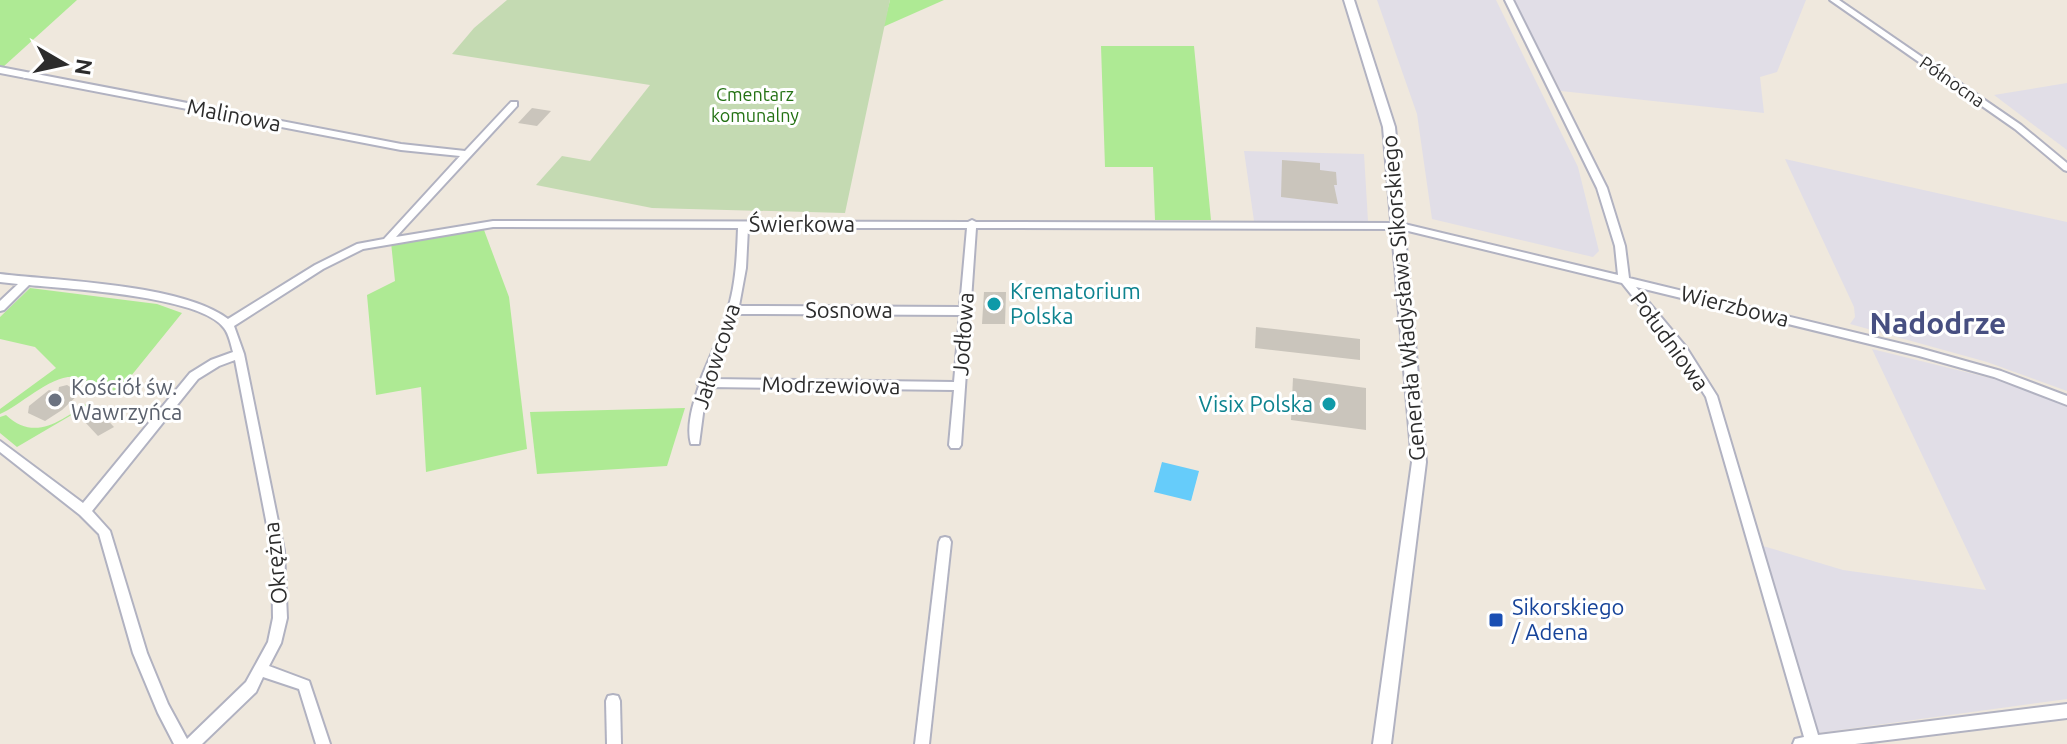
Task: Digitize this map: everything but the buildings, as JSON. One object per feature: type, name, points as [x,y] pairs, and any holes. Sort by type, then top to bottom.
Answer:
[{"type":"street","name":"Generała Władysława Sikorskiego","points":[[1349,0],[1389,127],[1419,462],[1385,741]]},
{"type":"street","name":"Południowa","points":[[1509,0],[1602,188],[1620,246],[1624,279],[1682,350],[1711,396],[1806,743]]},
{"type":"street","name":"Północna","points":[[1834,0],[2018,127],[2067,168]]},
{"type":"street","name":"Malinowa","points":[[0,70],[401,147],[469,154]]},
{"type":"street","points":[[389,239],[514,104]]},
{"type":"street","name":"Jodłowa","points":[[955,445],[972,223]]},
{"type":"street","name":"Świerkowa","points":[[228,324],[338,256],[361,246],[493,224],[1400,226]]},
{"type":"street","name":"Jałowcowa","points":[[695,441],[703,383],[733,310],[741,267],[743,224]]},
{"type":"street","name":"Wierzbowa","points":[[1400,226],[1968,365],[2067,401]]},
{"type":"street","points":[[0,278],[167,298],[212,314],[228,324]]},
{"type":"street","points":[[2,304],[26,282]]},
{"type":"street","name":"Sosnowa","points":[[733,310],[965,311]]},
{"type":"street","name":"Okrężna","points":[[192,744],[239,701],[262,670],[274,643],[280,618],[278,551],[239,354],[228,324]]},
{"type":"street","points":[[84,511],[194,376],[215,363],[239,354]]},
{"type":"street","name":"Modrzewiowa","points":[[703,383],[959,386]]},
{"type":"street","points":[[0,446],[84,511],[104,531],[140,653],[182,744]]},
{"type":"street","points":[[922,744],[945,542]]},
{"type":"street","points":[[262,670],[304,685],[323,744]]},
{"type":"street","points":[[613,701],[614,744]]},
{"type":"street","points":[[1806,743],[2067,711]]},
{"type":"shaded area","points":[[1377,0],[1496,0],[1578,167],[1599,251],[1593,257],[1432,219],[1417,114]]},
{"type":"shaded area","points":[[1514,0],[1806,0],[1777,72],[1760,77],[1764,113],[1561,91]]},
{"type":"shaded area","points":[[2067,83],[2067,150],[1994,95]]},
{"type":"shaded area","points":[[1244,151],[1364,154],[1368,221],[1254,221]]},
{"type":"shaded area","points":[[1785,159],[2067,222],[2067,391],[1987,362],[1850,324],[1855,317],[1854,307]]},
{"type":"shaded area","points":[[1872,349],[1998,380],[2067,406],[2067,699],[1818,733],[1763,546],[1843,570],[1986,590]]},
{"type":"green space","points":[[0,0],[77,0],[3,67],[0,66]]},
{"type":"green space","name":"Cmentarz komunalny","points":[[507,0],[890,0],[845,213],[652,208],[536,185],[562,156],[590,161],[650,85],[452,54],[474,28]]},
{"type":"green space","points":[[890,0],[944,0],[883,27]]},
{"type":"green space","points":[[1101,46],[1194,46],[1211,220],[1155,220],[1153,167],[1105,167]]},
{"type":"green space","points":[[484,230],[509,297],[527,449],[426,472],[421,387],[376,395],[367,295],[395,281],[391,242]]},
{"type":"green space","points":[[30,288],[157,304],[182,313],[114,397],[103,396],[83,379],[63,378],[0,414],[0,409],[56,368],[35,347],[0,339],[0,317]]},
{"type":"green space","points":[[92,403],[17,447],[0,433],[0,417],[6,415],[17,423],[38,428],[59,421]]},
{"type":"green space","points":[[685,408],[667,466],[537,474],[530,412]]},
{"type":"water","points":[[1162,462],[1199,471],[1191,501],[1154,492]]},
{"type":"place","name":"Krematorium Polska","points":[[994,304]]},
{"type":"place","name":"Kościół św. Wawrzyńca","points":[[55,400]]},
{"type":"place","name":"Visix Polska","points":[[1329,404]]},
{"type":"place","name":"Sikorskiego / Adena","points":[[1496,620]]},
{"type":"district","name":"Nadodrze","points":[[1938,324]]}]
